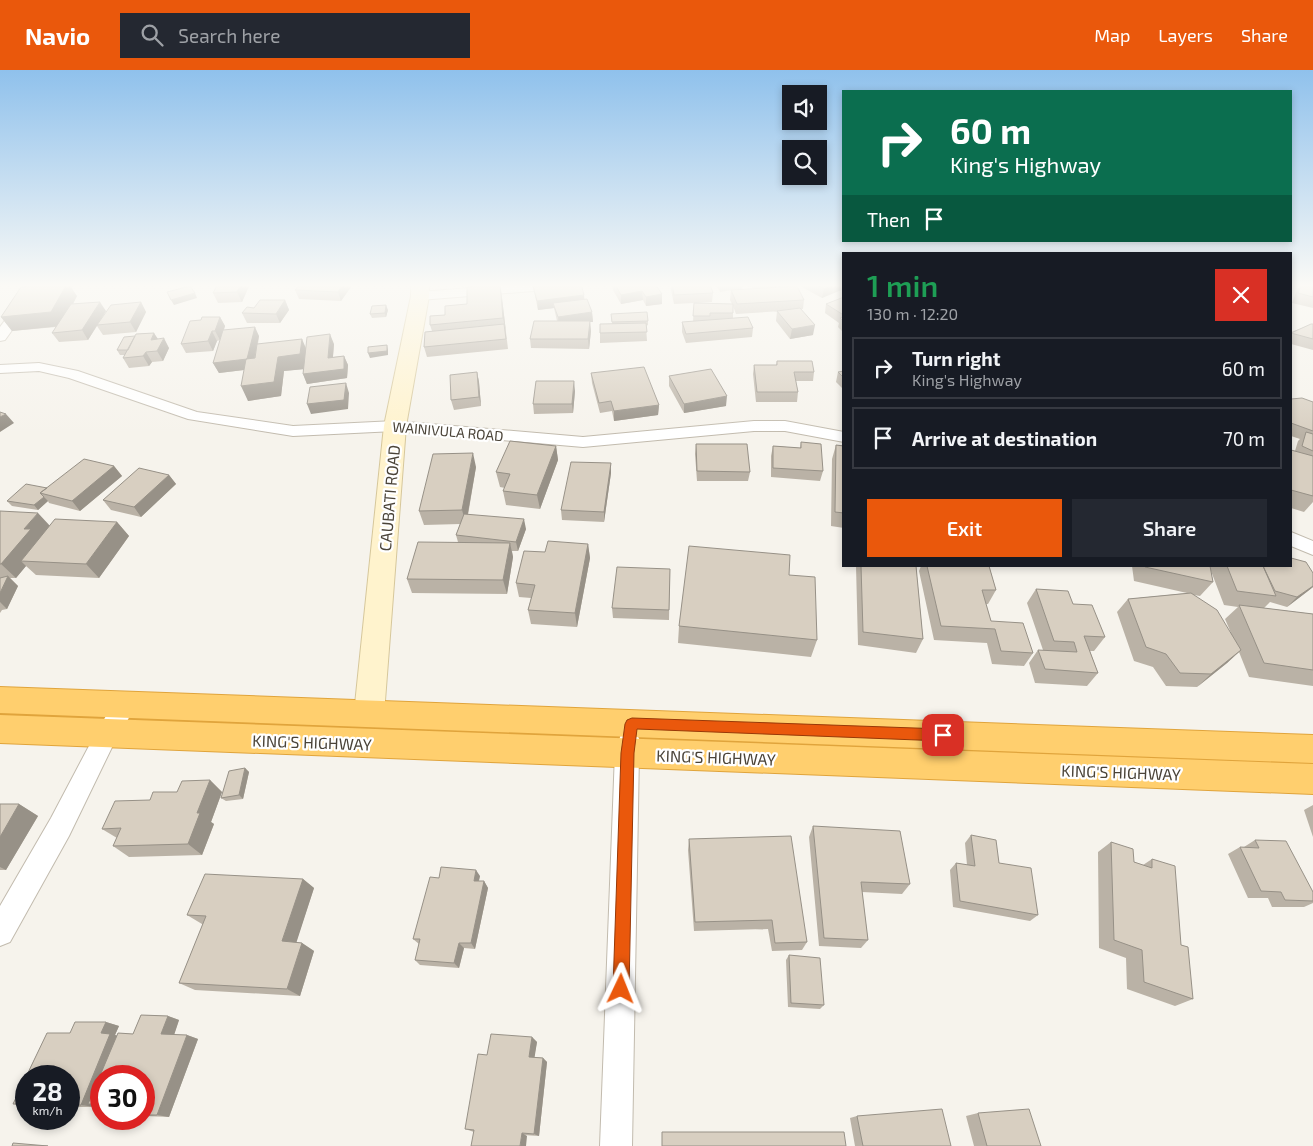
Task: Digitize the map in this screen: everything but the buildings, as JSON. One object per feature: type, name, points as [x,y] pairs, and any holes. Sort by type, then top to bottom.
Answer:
[{"type":"highway","name":"KING'S HIGHWAY","points":[[0,700],[369,714],[630,738],[1313,779]]},
{"type":"highway","name":"KING'S HIGHWAY","points":[[0,729],[107,734],[630,738],[1313,749]]},
{"type":"street","name":"CAUBATI ROAD","points":[[369,714],[395,426],[412,334]]},
{"type":"street","name":"WAINIVULA ROAD","points":[[0,369],[39,367],[73,374],[194,416],[293,431],[395,426],[582,442],[754,426],[785,426],[842,437]]},
{"type":"street","points":[[1292,539],[1313,548]]},
{"type":"street","points":[[0,932],[60,827],[107,734],[125,706]]},
{"type":"street","points":[[616,1146],[630,738]]},
{"type":"route","points":[[621,989],[627,753],[632,724],[943,735]]}]
